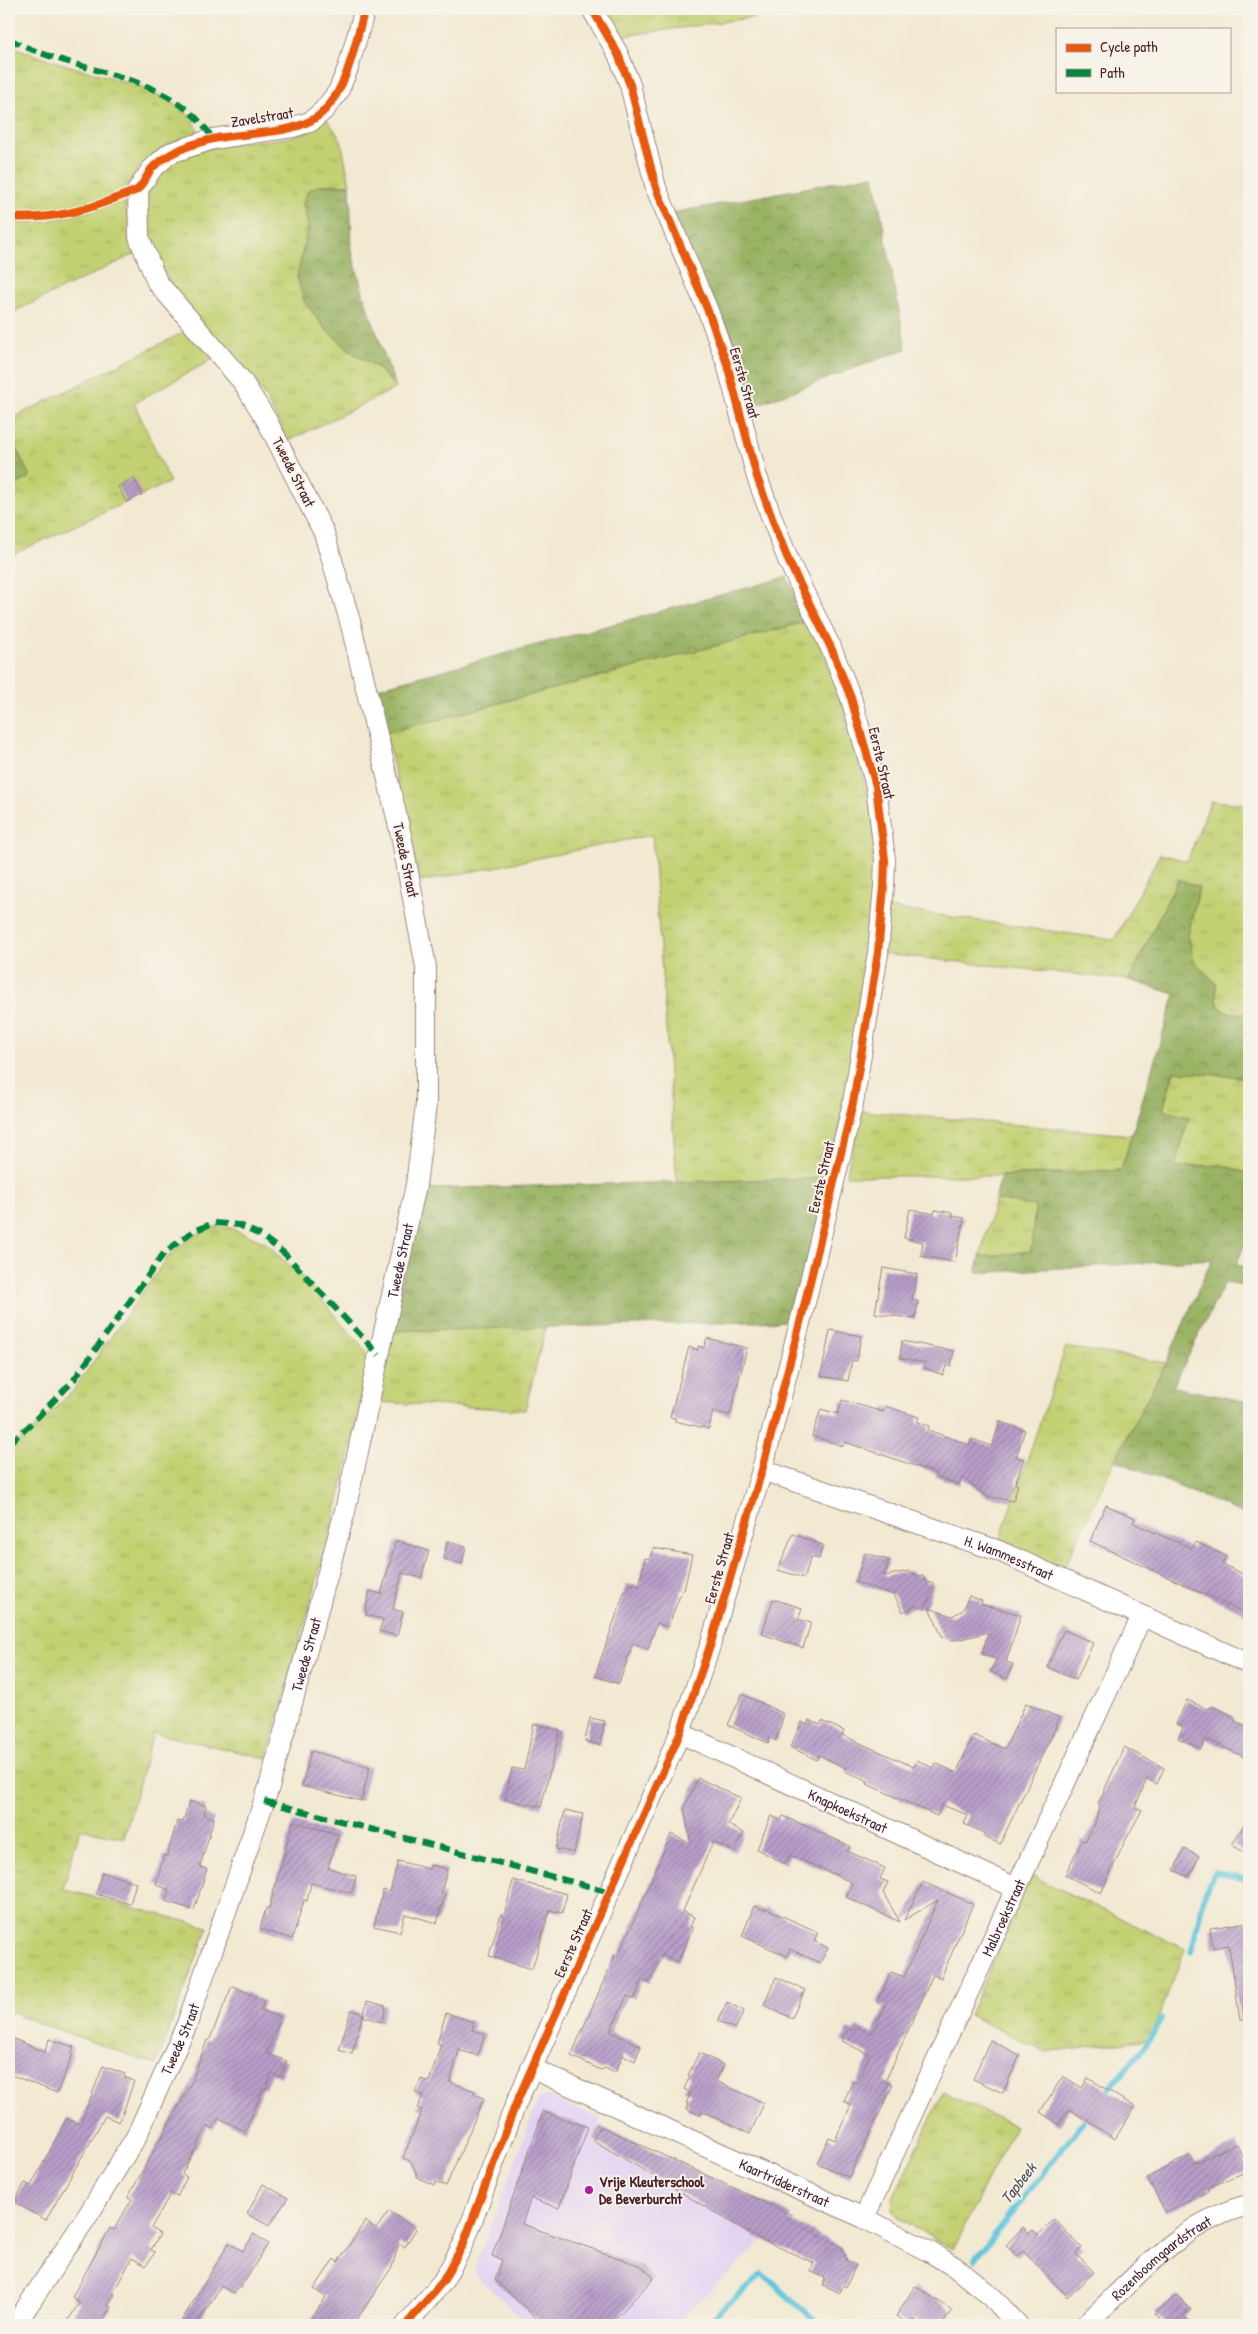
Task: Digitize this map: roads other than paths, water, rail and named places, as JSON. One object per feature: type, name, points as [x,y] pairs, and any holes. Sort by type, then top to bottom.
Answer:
[{"type":"street","name":"Zavelstraat","points":[[138,189],[152,169],[170,154],[213,139],[293,127],[310,122],[324,110],[338,92],[348,68],[365,9]]},
{"type":"street","name":"Eerste Straat","points":[[406,2325],[443,2280],[463,2245],[531,2068],[680,1733],[710,1646],[762,1470],[802,1315],[853,1103],[878,953],[884,886],[884,848],[876,786],[851,698],[832,650],[789,562],[773,521],[757,477],[727,364],[712,320],[656,188],[630,86],[618,54],[592,9]]},
{"type":"street","name":"Tweede Straat","points":[[15,2325],[136,2137],[187,2024],[269,1787],[346,1511],[416,1185],[426,1105],[426,967],[413,892],[350,621],[324,533],[288,458],[242,381],[157,282],[139,237],[138,189]]},
{"type":"street","name":"H. Wammesstraat","points":[[762,1470],[991,1548],[1249,1664]]},
{"type":"street","name":"Malbroekstraat","points":[[864,2218],[1142,1616]]},
{"type":"street","name":"Knapkoekstraat","points":[[680,1733],[1016,1888]]},
{"type":"street","name":"Kaartridderstraat","points":[[531,2068],[864,2218],[955,2267],[992,2297],[1018,2325]]},
{"type":"street","name":"Rozenboomgaardstraat","points":[[1085,2325],[1177,2240],[1203,2223],[1229,2211],[1249,2205]]},
{"type":"waterway","name":"Tapbeek","points":[[1191,1952],[1206,1889],[1215,1872],[1249,1880]]},
{"type":"waterway","name":"Tapbeek","points":[[1110,2088],[1146,2045],[1162,2019]]},
{"type":"waterway","name":"Tapbeek","points":[[975,2260],[1083,2122]]},
{"type":"waterway","name":"Tapbeek","points":[[705,2325],[762,2274],[820,2325]]},
{"type":"place","name":"Vrije Kleuterschool De Beverburcht","points":[[589,2190]]}]
